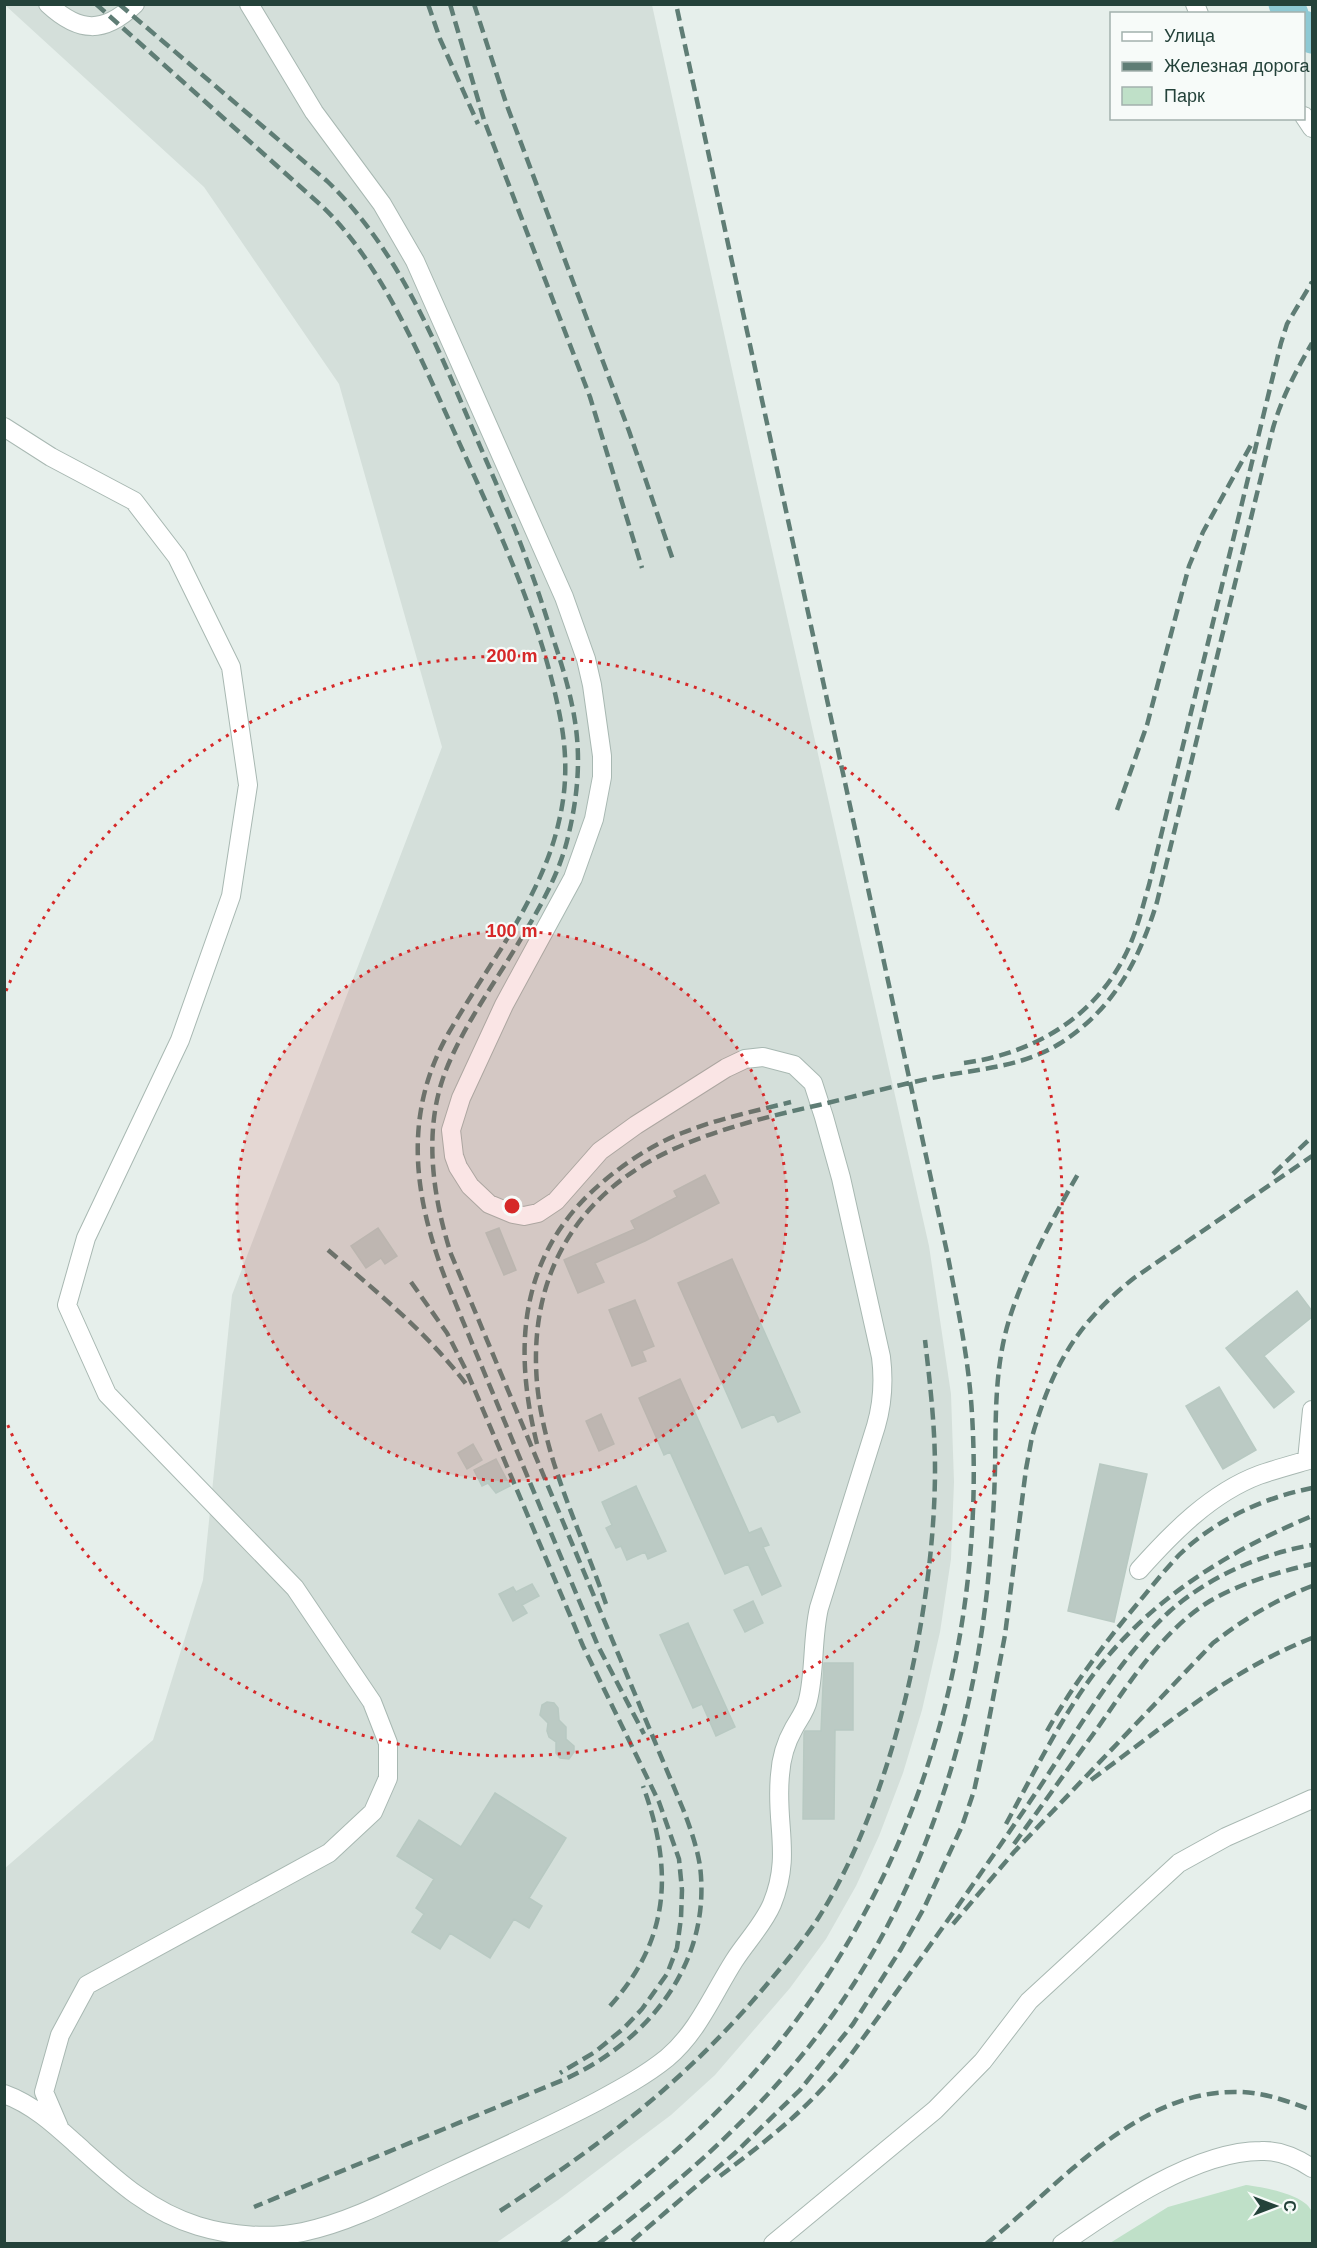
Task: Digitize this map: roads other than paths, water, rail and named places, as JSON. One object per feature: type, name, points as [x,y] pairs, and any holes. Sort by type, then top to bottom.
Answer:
[{"type":"lane","points":[[48,4],[69,20],[86,28],[106,24],[135,4]]},
{"type":"lane","points":[[4,2094],[19,2099],[60,2129],[122,2185],[145,2202],[169,2215],[223,2232],[260,2236],[280,2235],[318,2228],[356,2216],[565,2119],[642,2076],[668,2057],[697,2024],[734,1961],[761,1925],[778,1888],[784,1857],[779,1792],[783,1758],[792,1730],[806,1708],[809,1698],[814,1628],[883,1398],[881,1357],[832,1145],[813,1083],[794,1065],[763,1057],[745,1059],[726,1068],[636,1125],[600,1152],[556,1201],[538,1213],[524,1216],[513,1214],[489,1204],[470,1186],[458,1167],[451,1130],[461,1098],[504,1005],[573,878],[594,819],[602,777],[602,756],[592,685],[586,659],[568,607],[415,261],[382,204],[315,112],[249,4]]},
{"type":"lane","points":[[4,427],[51,457],[134,501],[177,557],[231,667],[248,785],[231,896],[180,1040],[86,1238],[67,1305],[107,1394],[295,1588],[372,1702],[388,1743],[388,1778],[373,1812],[329,1853],[87,1985],[60,2035],[44,2092],[60,2129]]},
{"type":"lane","points":[[1138,1570],[1177,1530],[1229,1490],[1257,1476],[1310,1460],[1312,1410]]},
{"type":"lane","points":[[773,2244],[935,2110],[983,2061],[1029,2001],[1179,1863],[1203,1848],[1312,1799]]},
{"type":"lane","points":[[1062,2244],[1140,2193],[1182,2172],[1230,2155],[1262,2150],[1283,2153],[1312,2168]]},
{"type":"waterway","points":[[1285,4],[1291,12]]},
{"type":"waterway","points":[[1305,28],[1312,37]]},
{"type":"railway","points":[[96,4],[323,207],[365,258],[400,317],[431,380],[504,543],[543,649],[561,722],[564,747],[565,784],[555,838],[543,871],[527,903],[448,1034],[433,1065],[424,1096],[419,1126],[418,1157],[427,1220],[447,1283],[598,1646],[644,1734]]},
{"type":"railway","points":[[119,4],[327,181],[355,211],[379,243],[401,277],[438,349],[522,546],[560,660],[576,725],[578,750],[577,788],[568,837],[554,878],[541,904],[470,1021],[446,1070],[434,1115],[432,1138],[435,1185],[444,1232],[451,1254],[683,1809],[700,1866],[701,1901],[696,1935],[684,1966],[668,1995],[647,2021],[622,2044],[594,2064],[563,2080],[254,2207]]},
{"type":"railway","points":[[428,4],[440,39],[478,124]]},
{"type":"railway","points":[[450,4],[484,120],[590,397],[642,568]]},
{"type":"railway","points":[[474,4],[506,103],[629,431],[673,560]]},
{"type":"railway","points":[[561,2244],[656,2168],[744,2084],[795,2022],[841,1954],[880,1884],[912,1810],[938,1733],[956,1655],[968,1576],[974,1495],[971,1394],[963,1335],[948,1257],[676,4]]},
{"type":"railway","points":[[964,1063],[988,1059],[1034,1043],[1074,1018],[1107,984],[1130,944],[1149,885],[1281,343],[1287,324],[1312,282]]},
{"type":"railway","points":[[606,1604],[555,1468],[541,1412],[537,1383],[536,1344],[541,1307],[551,1273],[566,1242],[586,1213],[611,1188],[641,1166],[676,1148],[710,1134],[764,1118],[918,1081],[997,1067],[1029,1058],[1059,1044],[1078,1031],[1109,1000],[1122,982],[1142,944],[1157,902],[1273,428],[1290,384],[1312,343]]},
{"type":"railway","points":[[1117,810],[1147,725],[1189,566],[1203,532],[1251,445]]},
{"type":"railway","points":[[537,1444],[529,1407],[525,1370],[525,1335],[530,1301],[540,1268],[555,1237],[577,1207],[614,1173],[661,1142],[709,1124],[791,1102]]},
{"type":"railway","points":[[1273,1174],[1312,1137]]},
{"type":"railway","points":[[632,2241],[735,2153],[800,2090],[853,2024],[924,1908],[962,1826],[974,1791],[1005,1635],[1032,1437],[1048,1389],[1069,1348],[1096,1312],[1134,1278],[1312,1156]]},
{"type":"railway","points":[[598,2244],[698,2163],[760,2103],[789,2071],[841,2003],[897,1908],[939,1806],[956,1753],[980,1645],[990,1561],[998,1374],[1005,1336],[1016,1298],[1032,1262],[1078,1174]]},
{"type":"railway","points":[[328,1250],[420,1332],[469,1388]]},
{"type":"railway","points":[[411,1282],[447,1333],[467,1372],[583,1646],[659,1802],[679,1859],[682,1890],[681,1918],[677,1948],[667,1974],[642,2009],[624,2028],[595,2052],[560,2073]]},
{"type":"railway","points":[[500,2211],[538,2186],[643,2108],[707,2050],[738,2018],[801,1942],[819,1917],[845,1870],[868,1817],[888,1760],[905,1701],[918,1641],[933,1523],[935,1469],[925,1340]]},
{"type":"railway","points":[[1047,1731],[1095,1657],[1159,1577],[1193,1542],[1224,1521],[1258,1504],[1312,1488]]},
{"type":"railway","points":[[1006,1824],[1073,1704],[1099,1667],[1121,1642],[1145,1618],[1196,1578],[1252,1544],[1312,1516]]},
{"type":"railway","points":[[720,2176],[787,2123],[818,2094],[847,2060],[987,1864],[1114,1676],[1151,1631],[1185,1598],[1219,1577],[1274,1554],[1312,1545]]},
{"type":"railway","points":[[1014,1844],[1132,1679],[1176,1628],[1192,1613],[1234,1589],[1273,1574],[1312,1564]]},
{"type":"railway","points":[[953,1924],[1014,1852],[1213,1643],[1260,1611],[1312,1586]]},
{"type":"railway","points":[[1091,1780],[1225,1683],[1253,1666],[1312,1638]]},
{"type":"railway","points":[[610,2006],[645,1955],[661,1902],[662,1874],[659,1846],[653,1816],[643,1786]]},
{"type":"railway","points":[[986,2244],[1103,2144],[1135,2123],[1168,2106],[1204,2095],[1241,2092],[1269,2096],[1312,2110]]}]
